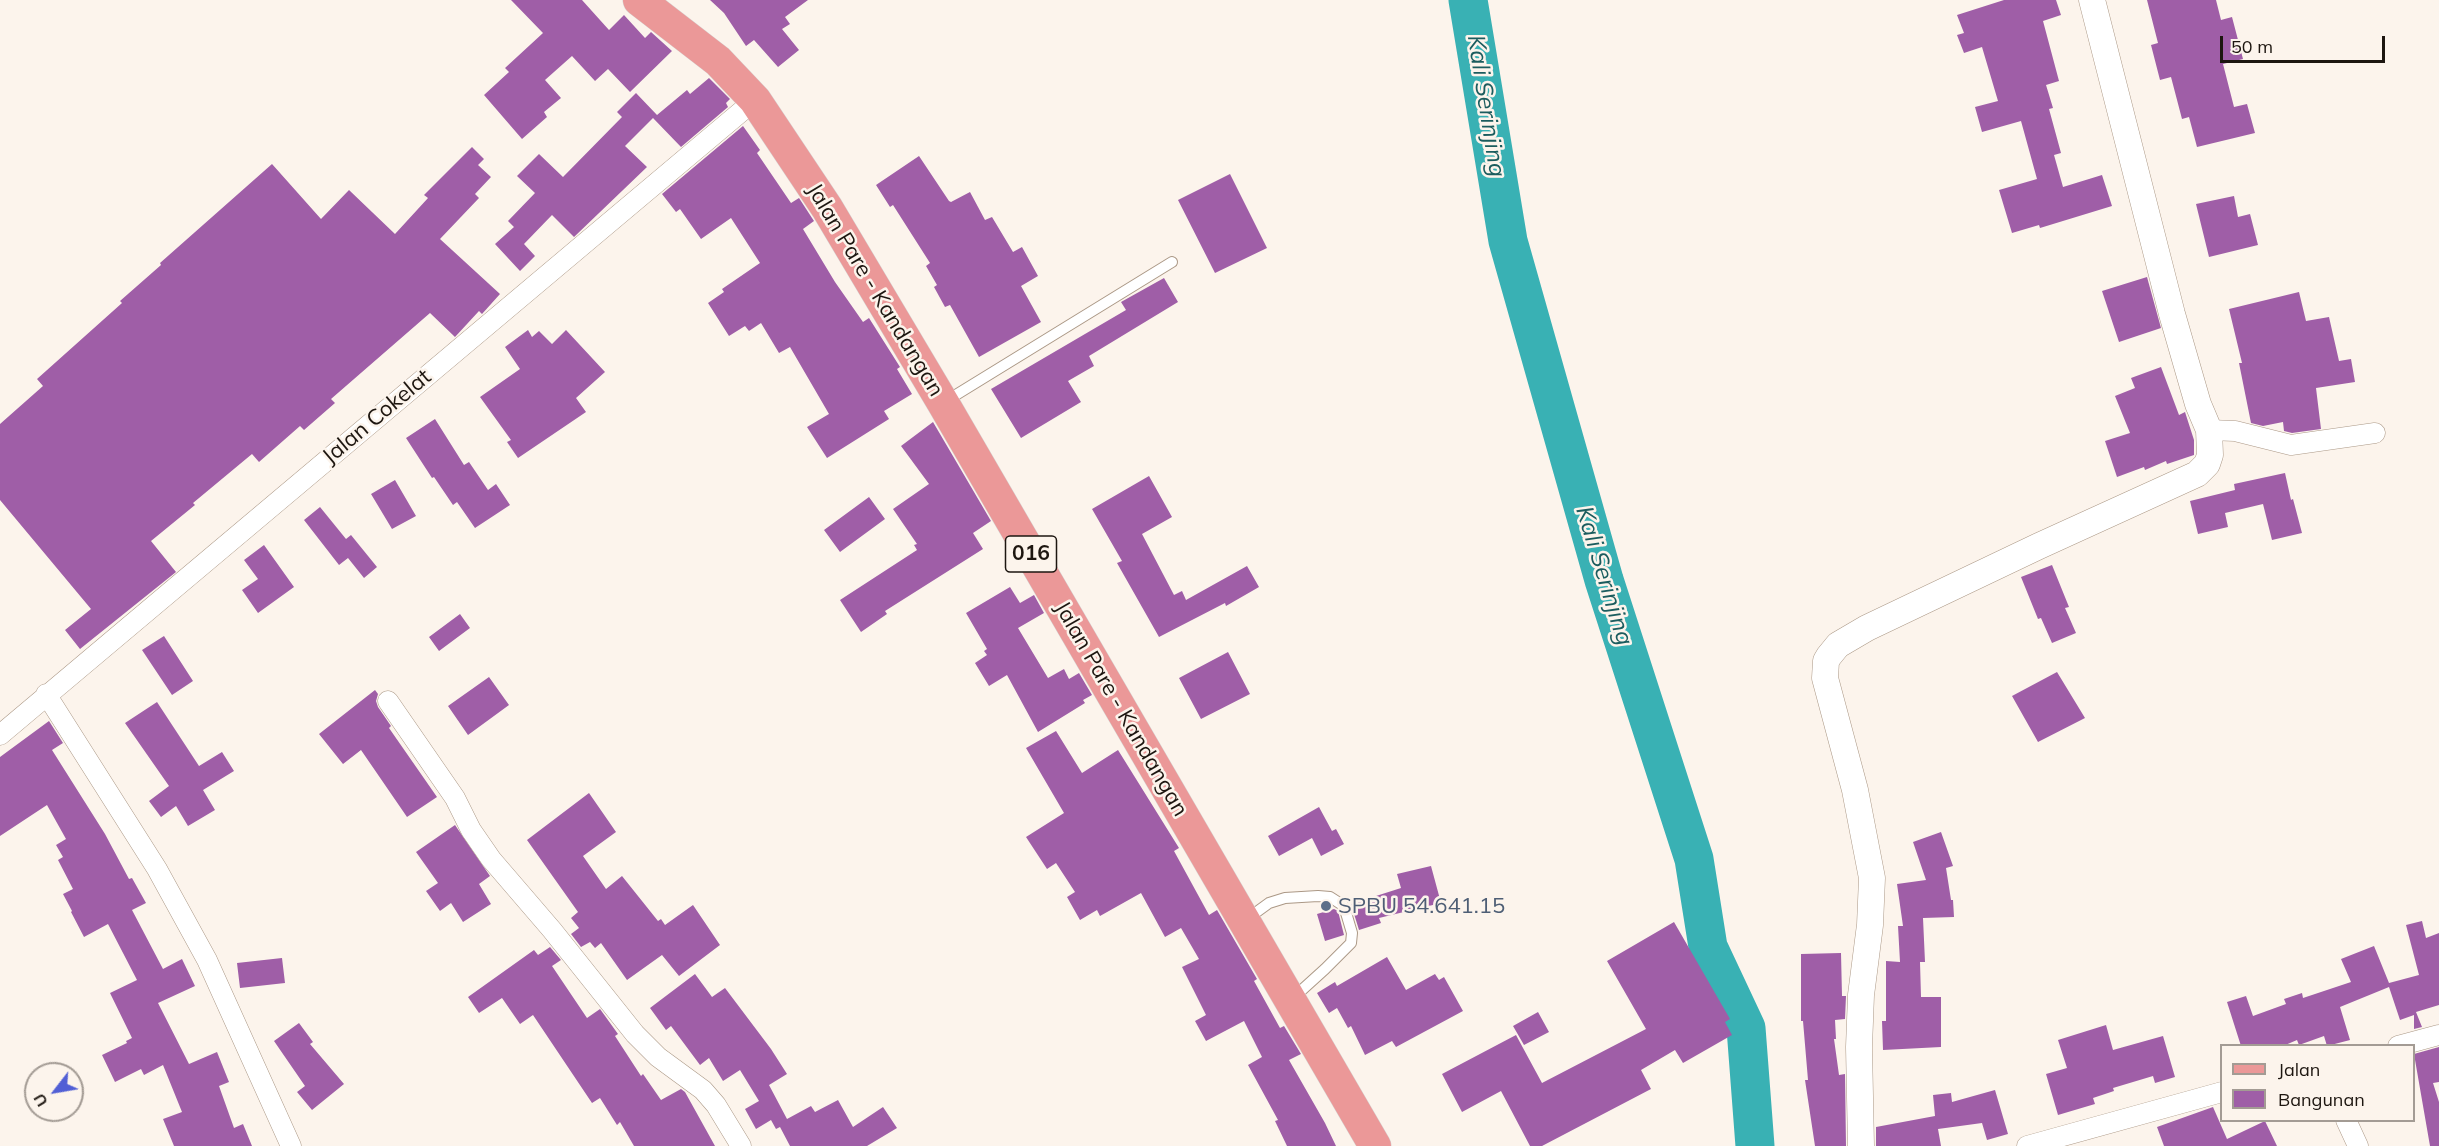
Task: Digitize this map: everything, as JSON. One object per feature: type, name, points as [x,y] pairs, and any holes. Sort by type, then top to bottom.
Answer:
[{"type":"main road","name":"Jalan Pare - Kandangan","points":[[639,0],[718,61],[755,100],[827,208],[1375,1146]]},
{"type":"street","points":[[1861,1146],[1859,1047],[1872,878],[1855,790],[1825,678],[1826,661],[1838,645],[1867,628],[2197,474],[2207,464],[2210,455],[2209,430],[2198,404],[2172,314],[2092,0]]},
{"type":"street","name":"Jalan Cokelat","points":[[0,735],[755,100]]},
{"type":"street","points":[[2209,430],[2235,431],[2290,445],[2374,433]]},
{"type":"street","points":[[46,694],[157,869],[207,960],[291,1146]]},
{"type":"street","points":[[388,701],[454,798],[475,837],[491,859],[552,930],[635,1034],[658,1057],[703,1090],[726,1120],[741,1146]]},
{"type":"street","points":[[2405,1044],[2439,1035]]},
{"type":"street","points":[[2027,1146],[2220,1093]]},
{"type":"street","points":[[2347,1122],[2358,1146]]},
{"type":"lane","points":[[943,403],[1172,261]]},
{"type":"lane","points":[[1244,921],[1269,903],[1285,898],[1330,897],[1344,906],[1352,933],[1351,943],[1290,1000]]},
{"type":"building","points":[[511,0],[582,0],[609,30],[624,15],[645,38],[651,32],[672,51],[630,92],[608,69],[595,81],[572,56],[545,80],[561,98],[544,112],[547,117],[522,139],[484,95],[509,72],[505,68],[543,33]]},
{"type":"building","points":[[710,0],[808,0],[785,17],[790,24],[782,29],[799,50],[778,67],[754,40],[746,46],[724,13]]},
{"type":"building","points":[[2004,0],[2056,0],[2061,15],[2043,21],[2059,81],[2046,85],[2053,108],[2049,109],[2061,153],[2054,155],[2063,187],[2102,175],[2112,206],[2040,228],[2039,225],[2012,233],[1999,190],[2037,179],[2021,121],[1982,132],[1975,107],[1998,101],[1982,47],[1964,53],[1957,35],[1964,33],[1957,15]]},
{"type":"building","points":[[2147,0],[2216,0],[2221,20],[2232,17],[2243,59],[2223,64],[2234,107],[2247,104],[2255,133],[2197,147],[2189,117],[2182,119],[2171,77],[2160,80],[2151,45],[2158,43]]},
{"type":"building","points":[[709,78],[730,99],[726,103],[728,107],[681,147],[653,118],[625,146],[647,167],[574,237],[552,215],[524,244],[535,256],[520,271],[495,244],[514,227],[508,221],[535,193],[517,176],[539,154],[563,177],[622,117],[617,112],[636,93],[657,115],[687,90],[690,94]]},
{"type":"building","points":[[743,126],[760,150],[757,153],[791,203],[799,198],[814,221],[803,229],[835,282],[863,322],[869,318],[900,367],[897,369],[912,394],[884,411],[889,419],[827,458],[807,427],[829,414],[790,347],[779,353],[761,323],[749,331],[745,326],[729,336],[708,303],[724,292],[722,289],[760,263],[731,218],[701,239],[680,209],[676,212],[662,194]]},
{"type":"building","points":[[472,147],[484,159],[478,165],[491,177],[475,194],[479,198],[440,239],[500,294],[482,314],[479,311],[455,337],[430,313],[331,399],[335,403],[304,430],[300,426],[259,462],[252,454],[193,503],[195,505],[151,541],[176,572],[80,649],[65,630],[91,609],[0,500],[0,424],[43,386],[37,379],[122,303],[120,301],[161,265],[160,263],[272,164],[321,219],[349,190],[395,234],[428,198],[424,195]]},
{"type":"building","points":[[919,156],[949,201],[970,192],[985,220],[992,217],[1013,252],[1022,247],[1038,276],[1021,286],[1041,322],[979,357],[950,305],[945,307],[934,287],[937,285],[926,266],[930,263],[893,205],[890,207],[876,185]]},
{"type":"building","points":[[1230,174],[1267,248],[1215,273],[1178,200]]},
{"type":"building","points":[[2234,196],[2238,217],[2250,214],[2258,245],[2209,257],[2196,204]]},
{"type":"building","points":[[2147,277],[2161,328],[2119,342],[2102,291]]},
{"type":"building","points":[[1164,278],[1178,302],[1089,356],[1094,366],[1068,381],[1081,402],[1021,438],[991,389],[1126,310],[1121,302]]},
{"type":"building","points":[[2299,292],[2306,321],[2329,317],[2339,361],[2351,359],[2355,382],[2316,388],[2321,429],[2292,433],[2284,431],[2283,422],[2263,426],[2251,423],[2239,363],[2242,363],[2229,309]]},
{"type":"building","points":[[528,330],[532,337],[539,331],[552,344],[566,330],[605,372],[576,398],[586,412],[518,458],[507,442],[511,440],[480,397],[520,369],[505,347]]},
{"type":"building","points":[[2161,367],[2179,415],[2185,412],[2194,440],[2194,455],[2167,464],[2166,461],[2145,470],[2144,467],[2117,477],[2105,441],[2130,433],[2115,396],[2135,388],[2131,378]]},
{"type":"building","points":[[435,419],[464,465],[469,462],[488,490],[496,484],[510,505],[475,528],[457,502],[453,505],[434,477],[432,478],[406,438]]},
{"type":"building","points":[[933,422],[991,521],[973,533],[983,549],[885,611],[887,614],[861,632],[840,600],[917,550],[914,545],[917,544],[893,509],[929,484],[901,446]]},
{"type":"building","points":[[2285,473],[2302,533],[2272,540],[2263,504],[2225,513],[2228,527],[2198,534],[2190,501],[2235,490],[2234,484]]},
{"type":"building","points":[[1149,476],[1172,517],[1142,534],[1174,595],[1182,591],[1186,600],[1247,566],[1259,587],[1226,606],[1225,603],[1159,637],[1117,563],[1122,561],[1092,509]]},
{"type":"building","points":[[395,480],[416,516],[392,529],[371,494]]},
{"type":"building","points":[[869,497],[885,519],[840,552],[824,530]]},
{"type":"building","points":[[320,507],[346,539],[351,535],[377,567],[364,578],[348,558],[339,565],[304,520]]},
{"type":"building","points":[[264,545],[294,587],[258,613],[242,590],[258,579],[244,560]]},
{"type":"building","points":[[2052,565],[2069,607],[2065,608],[2076,633],[2052,643],[2041,618],[2038,619],[2021,577]]},
{"type":"building","points":[[1010,587],[1020,603],[1034,595],[1044,613],[1018,628],[1048,678],[1064,669],[1069,679],[1079,673],[1092,695],[1083,700],[1085,703],[1038,732],[1007,675],[989,686],[975,663],[987,655],[984,651],[987,649],[966,613]]},
{"type":"building","points":[[460,614],[470,628],[439,651],[429,637]]},
{"type":"building","points":[[164,636],[193,681],[172,695],[142,650]]},
{"type":"building","points":[[1228,652],[1250,694],[1201,719],[1179,678]]},
{"type":"building","points":[[2057,672],[2085,718],[2038,742],[2012,696]]},
{"type":"building","points":[[489,677],[509,705],[468,735],[448,706]]},
{"type":"building","points":[[375,690],[378,694],[376,701],[378,707],[391,726],[389,728],[437,797],[407,817],[361,750],[343,764],[319,734]]},
{"type":"building","points":[[157,702],[199,766],[222,752],[234,771],[203,790],[215,810],[188,826],[176,806],[161,817],[149,801],[169,786],[125,723]]},
{"type":"building","points":[[49,721],[63,743],[52,750],[105,834],[129,879],[132,878],[146,903],[132,910],[163,969],[182,959],[195,986],[158,1003],[189,1064],[217,1052],[229,1082],[219,1086],[234,1128],[243,1124],[252,1146],[174,1146],[163,1119],[182,1112],[163,1065],[144,1075],[141,1069],[115,1082],[102,1055],[127,1043],[126,1041],[132,1038],[110,993],[137,980],[108,924],[84,937],[71,912],[63,894],[73,889],[58,860],[63,857],[56,845],[66,839],[47,805],[0,836],[0,757]]},
{"type":"building","points":[[1056,731],[1082,773],[1118,750],[1179,848],[1174,851],[1209,915],[1217,910],[1257,979],[1254,981],[1280,1028],[1284,1026],[1301,1054],[1289,1060],[1336,1146],[1287,1146],[1275,1121],[1278,1120],[1248,1065],[1262,1057],[1244,1021],[1206,1041],[1195,1021],[1206,1015],[1182,967],[1199,959],[1181,928],[1165,937],[1141,893],[1100,916],[1097,910],[1080,920],[1067,897],[1075,892],[1056,863],[1047,869],[1026,837],[1064,813],[1026,748]]},
{"type":"building","points":[[589,793],[616,832],[583,856],[606,889],[622,876],[658,921],[661,919],[665,925],[693,905],[720,945],[679,976],[662,955],[627,980],[601,943],[595,948],[590,942],[581,947],[571,934],[579,928],[571,918],[578,912],[527,840]]},
{"type":"building","points":[[1319,807],[1332,831],[1336,829],[1344,844],[1321,856],[1312,838],[1279,856],[1268,836]]},
{"type":"building","points":[[455,825],[490,876],[479,884],[491,904],[463,922],[451,903],[440,911],[426,891],[438,883],[416,852]]},
{"type":"building","points":[[1941,832],[1953,866],[1946,868],[1954,917],[1923,918],[1925,962],[1920,962],[1921,997],[1941,997],[1941,1047],[1883,1050],[1882,1021],[1886,1021],[1886,961],[1900,962],[1898,926],[1903,926],[1897,884],[1926,880],[1913,842]]},
{"type":"building","points":[[1431,866],[1441,903],[1379,918],[1381,923],[1359,930],[1351,904],[1401,888],[1397,874]]},
{"type":"building","points":[[1334,909],[1338,911],[1344,935],[1325,941],[1317,914]]},
{"type":"building","points":[[2422,921],[2426,938],[2439,933],[2439,1005],[2416,1012],[2422,1027],[2414,1029],[2414,1015],[2400,1020],[2389,987],[2340,1007],[2350,1040],[2326,1044],[2324,1036],[2302,1044],[2299,1044],[2297,1040],[2288,1044],[2240,1044],[2227,1002],[2246,996],[2253,1016],[2286,1004],[2284,999],[2302,993],[2303,998],[2351,982],[2341,959],[2374,946],[2389,983],[2419,975],[2406,925]]},
{"type":"building","points":[[1674,922],[1730,1019],[1725,1022],[1732,1035],[1683,1063],[1675,1050],[1641,1070],[1651,1089],[1542,1146],[1530,1146],[1501,1091],[1462,1112],[1442,1074],[1516,1035],[1542,1083],[1646,1029],[1607,961]]},
{"type":"building","points":[[550,947],[561,960],[552,966],[587,1018],[600,1009],[618,1034],[615,1036],[641,1076],[643,1074],[661,1100],[681,1089],[685,1092],[715,1146],[634,1146],[620,1122],[617,1125],[600,1098],[592,1103],[533,1015],[520,1024],[502,998],[479,1013],[468,997],[534,950],[538,955]]},
{"type":"building","points":[[1841,953],[1842,996],[1846,996],[1845,1019],[1835,1020],[1836,1039],[1834,1039],[1839,1075],[1845,1074],[1846,1146],[1815,1146],[1805,1080],[1808,1080],[1803,1021],[1801,1021],[1801,954]]},
{"type":"building","points":[[1387,957],[1406,990],[1435,974],[1439,980],[1444,977],[1463,1011],[1396,1047],[1392,1041],[1365,1055],[1351,1026],[1348,1028],[1337,1008],[1329,1013],[1317,993],[1335,982],[1337,986]]},
{"type":"building","points":[[282,958],[285,983],[240,988],[237,963]]},
{"type":"building","points":[[695,974],[712,997],[725,988],[787,1074],[769,1085],[787,1119],[811,1106],[815,1112],[838,1100],[853,1127],[883,1107],[897,1128],[867,1146],[790,1146],[780,1127],[776,1129],[771,1120],[756,1129],[745,1109],[759,1101],[740,1070],[723,1081],[709,1058],[700,1065],[671,1026],[666,1030],[650,1008]]},
{"type":"building","points":[[1538,1012],[1549,1032],[1524,1045],[1513,1026]]},
{"type":"building","points":[[299,1023],[313,1042],[310,1044],[344,1084],[312,1110],[297,1092],[305,1086],[274,1041]]},
{"type":"building","points":[[2106,1025],[2113,1050],[2163,1036],[2175,1077],[2155,1083],[2153,1076],[2113,1088],[2114,1091],[2093,1098],[2095,1104],[2058,1115],[2046,1074],[2067,1068],[2058,1040]]},
{"type":"building","points":[[2439,1047],[2439,1082],[2433,1083],[2439,1102],[2439,1146],[2430,1146],[2415,1054]]},
{"type":"building","points":[[1995,1090],[2008,1134],[1987,1140],[1982,1123],[1938,1129],[1941,1146],[1876,1146],[1876,1127],[1935,1116],[1933,1095],[1951,1093],[1952,1102]]},
{"type":"building","points":[[2213,1107],[2227,1139],[2265,1122],[2277,1146],[2164,1146],[2157,1127]]},
{"type":"waterway","name":"Kali Serinjing","points":[[1468,0],[1508,241],[1604,580],[1694,859],[1708,947],[1746,1028],[1755,1146]]},
{"type":"place","name":"SPBU 54.641.15","points":[[1326,906]]}]
